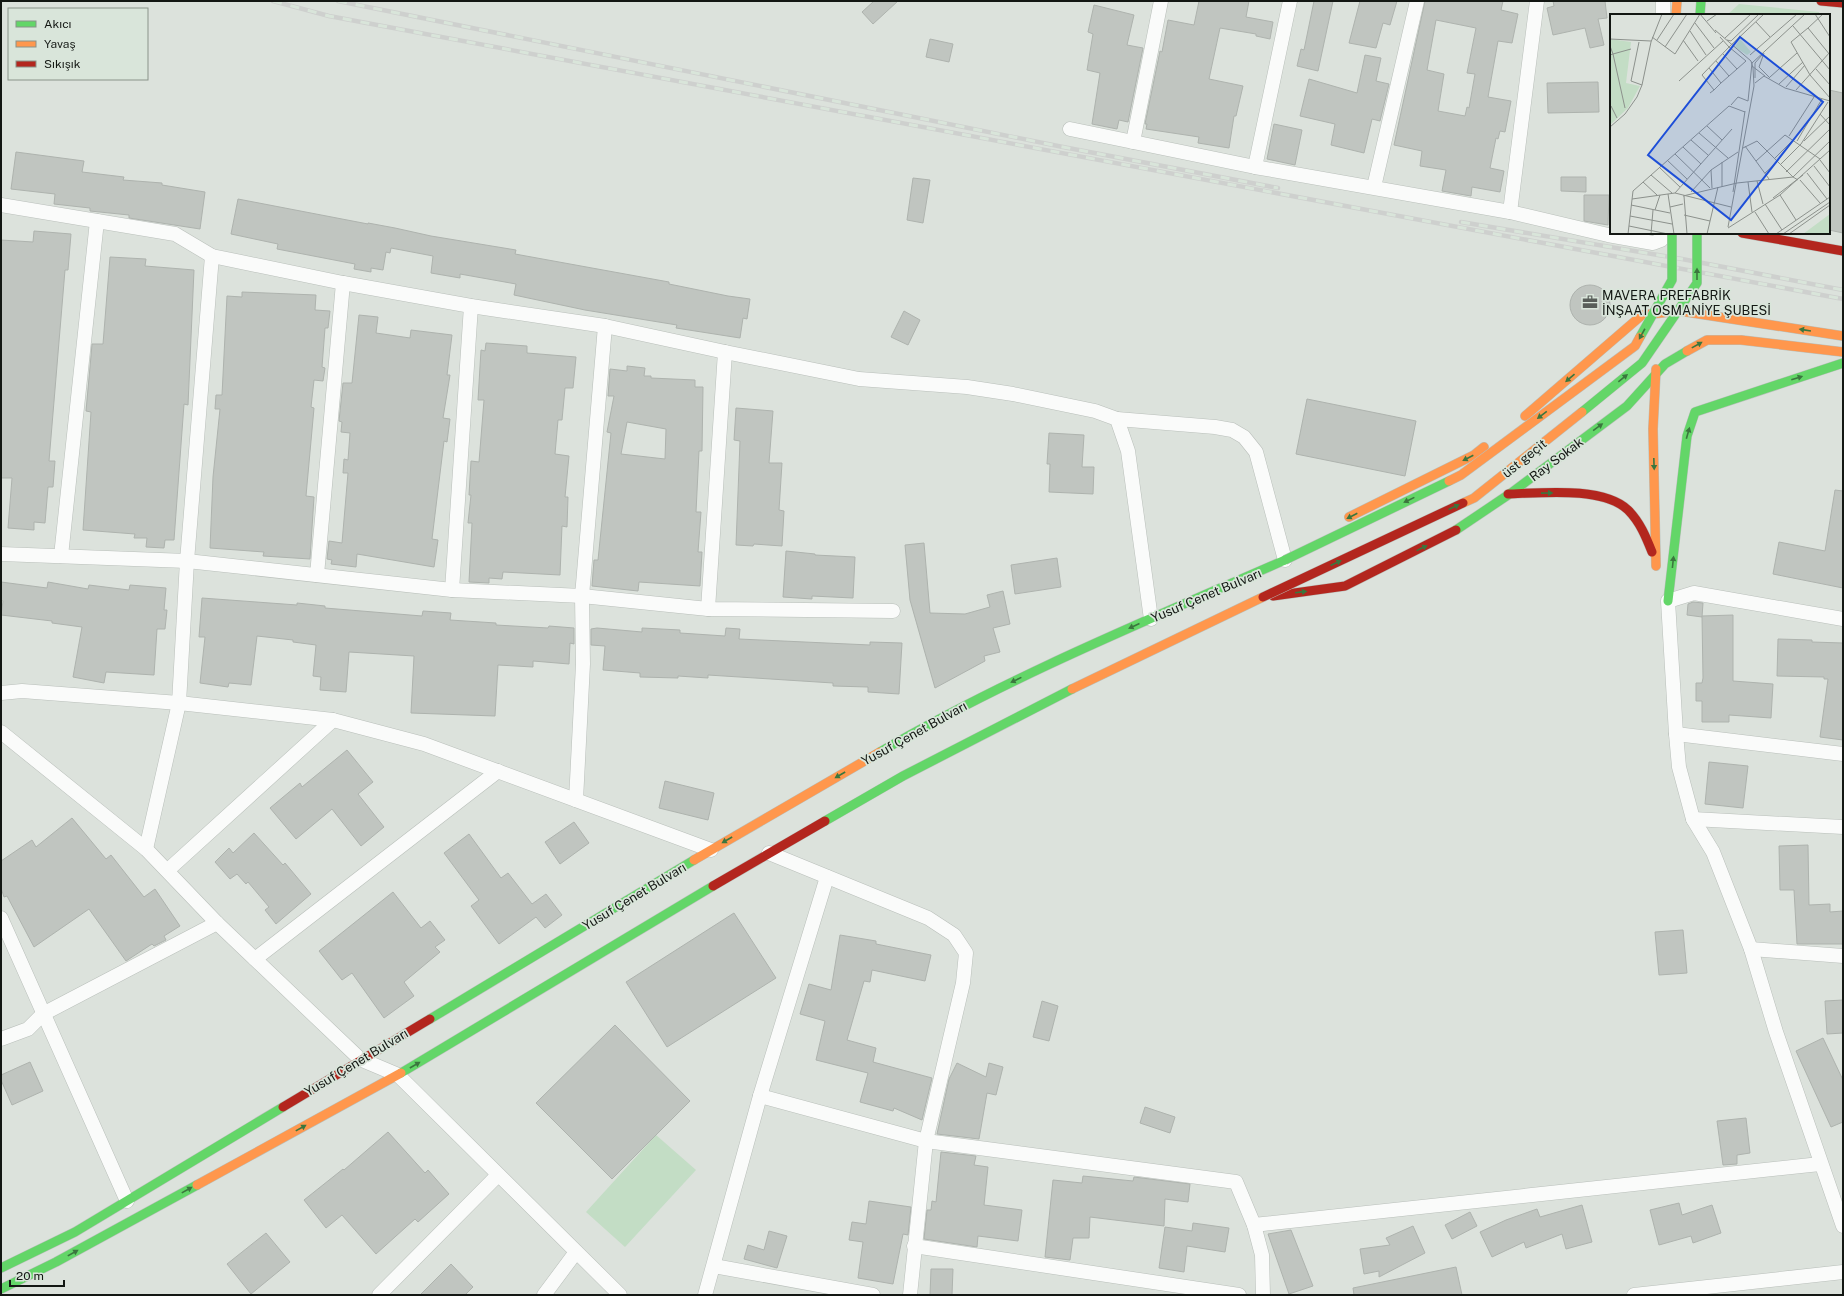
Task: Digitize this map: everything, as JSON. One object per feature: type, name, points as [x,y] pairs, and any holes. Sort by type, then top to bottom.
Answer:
[{"type":"main road","points":[[1676,14],[1677,1]]},
{"type":"main road","points":[[1700,14],[1701,1]]},
{"type":"main road","points":[[1821,1],[1843,4]]},
{"type":"main road","points":[[1285,560],[1462,475],[1635,346],[1672,280],[1672,234]]},
{"type":"main road","name":"üst geçit","points":[[1263,597],[1474,498],[1642,363],[1696,283],[1697,234]]},
{"type":"main road","points":[[1748,234],[1843,251]]},
{"type":"main road","points":[[1342,521],[1474,454],[1536,407],[1642,315],[1680,311],[1843,336]]},
{"type":"main road","points":[[1659,313],[1652,429],[1659,573]]},
{"type":"main road","name":"Ray Sokak","points":[[1263,597],[1345,586],[1447,536],[1508,494],[1627,406],[1664,364],[1707,340],[1741,340],[1843,352]]},
{"type":"main road","points":[[1668,601],[1687,436],[1695,412],[1843,363]]},
{"type":"main road","points":[[1508,494],[1569,493],[1603,496],[1626,509],[1644,531],[1668,601]]},
{"type":"main road","points":[[1285,560],[1321,531]]},
{"type":"main road","name":"Yusuf Çenet Bulvarı","points":[[1,1268],[52,1244],[127,1201],[711,850],[935,720],[1031,672],[1285,560]]},
{"type":"main road","name":"Yusuf Çenet Bulvarı","points":[[1,1289],[56,1262],[398,1075],[769,853],[903,776],[982,734],[1263,597]]},
{"type":"street","points":[[1133,142],[1161,1]]},
{"type":"street","points":[[1255,167],[1290,1]]},
{"type":"street","points":[[1374,186],[1417,1]]},
{"type":"street","points":[[1510,212],[1537,1]]},
{"type":"street","points":[[1663,1],[1663,14]]},
{"type":"street","points":[[1070,129],[1255,167],[1374,186],[1510,212],[1608,236],[1653,243],[1661,240],[1661,234]]},
{"type":"street","points":[[1,205],[175,234],[212,256],[343,283],[471,306],[605,326],[725,352],[859,378],[968,387],[1095,411],[1116,419],[1232,430],[1244,437],[1256,452],[1285,560]]},
{"type":"street","points":[[61,556],[97,221]]},
{"type":"street","points":[[146,849],[179,703],[187,562],[212,256]]},
{"type":"street","points":[[317,575],[343,283]]},
{"type":"street","points":[[452,590],[471,306]]},
{"type":"street","points":[[576,800],[583,664],[582,596],[605,326]]},
{"type":"street","points":[[708,609],[725,352]]},
{"type":"street","points":[[1116,419],[1128,451],[1151,619]]},
{"type":"street","points":[[1,554],[187,562],[452,590],[582,596],[708,609],[893,611]]},
{"type":"street","points":[[1843,620],[1694,593],[1668,601],[1679,767],[1693,819],[1712,852],[1751,949],[1776,1032],[1820,1164],[1843,1226]]},
{"type":"street","points":[[1,693],[22,690],[179,703],[333,720],[424,744],[711,850]]},
{"type":"street","points":[[168,870],[333,720]]},
{"type":"street","points":[[1,732],[146,849],[168,870],[217,923],[360,1060],[398,1075],[620,1295]]},
{"type":"street","points":[[1676,734],[1843,754]]},
{"type":"street","points":[[255,959],[498,771]]},
{"type":"street","points":[[1693,819],[1843,827]]},
{"type":"street","points":[[769,853],[928,918],[954,935],[966,953],[963,983],[926,1141],[910,1295]]},
{"type":"street","points":[[705,1295],[760,1096],[827,877]]},
{"type":"street","points":[[1,918],[127,1201]]},
{"type":"street","points":[[1,1039],[28,1029],[43,1014],[217,923]]},
{"type":"street","points":[[1751,949],[1843,956]]},
{"type":"street","points":[[760,1096],[926,1141],[1236,1182],[1254,1225],[1262,1255],[1263,1295]]},
{"type":"street","points":[[1254,1225],[1820,1164]]},
{"type":"street","points":[[379,1295],[498,1175]]},
{"type":"street","points":[[914,1246],[1239,1295]]},
{"type":"street","points":[[544,1295],[576,1252]]},
{"type":"street","points":[[714,1266],[873,1295]]},
{"type":"street","points":[[1634,1295],[1843,1272]]},
{"type":"green space","points":[[1739,4],[1819,12],[1819,14],[1728,14]]},
{"type":"green space","points":[[656,1135],[696,1170],[625,1247],[586,1212]]},
{"type":"building","points":[[874,1],[898,1],[873,24],[862,12]]},
{"type":"building","points":[[1199,1],[1249,1],[1246,17],[1273,22],[1270,39],[1256,36],[1256,34],[1220,28],[1209,79],[1243,86],[1236,116],[1234,116],[1229,148],[1198,143],[1199,137],[1146,129],[1147,124],[1145,124],[1168,20],[1194,25]]},
{"type":"building","points":[[1314,1],[1333,1],[1318,71],[1297,66],[1301,49],[1304,50]]},
{"type":"building","points":[[1360,1],[1397,1],[1390,25],[1383,23],[1376,48],[1349,43]]},
{"type":"building","points":[[1425,1],[1503,1],[1501,10],[1518,14],[1512,43],[1498,41],[1488,97],[1511,101],[1505,132],[1500,131],[1498,139],[1496,138],[1490,168],[1504,171],[1500,192],[1472,187],[1471,196],[1442,191],[1446,170],[1420,166],[1422,151],[1394,145]],"holes":[[[1436,20],[1476,28],[1467,73],[1475,74],[1469,108],[1467,107],[1465,116],[1438,111],[1444,74],[1427,70]]]},
{"type":"building","points":[[1553,1],[1605,1],[1607,18],[1598,19],[1604,45],[1590,48],[1585,28],[1553,35],[1547,8],[1554,6]]},
{"type":"building","points":[[1094,5],[1134,15],[1127,45],[1143,48],[1128,122],[1119,120],[1117,129],[1092,124],[1100,73],[1087,70],[1093,34],[1088,32]]},
{"type":"building","points":[[930,39],[953,44],[949,62],[926,57]]},
{"type":"building","points":[[1365,55],[1381,58],[1376,81],[1389,84],[1380,121],[1372,119],[1364,153],[1331,145],[1335,124],[1300,116],[1309,79],[1357,93]]},
{"type":"building","points":[[1598,82],[1599,112],[1548,113],[1547,83]]},
{"type":"building","points":[[1830,90],[1843,93],[1843,233],[1830,230]]},
{"type":"building","points":[[1274,124],[1302,130],[1295,165],[1267,159]]},
{"type":"building","points":[[16,152],[84,161],[82,172],[124,177],[123,180],[162,183],[162,185],[205,192],[200,229],[129,218],[129,215],[90,211],[90,208],[54,204],[55,194],[11,189]]},
{"type":"building","points":[[1561,177],[1586,177],[1586,192],[1561,191]]},
{"type":"building","points":[[913,178],[930,180],[923,223],[907,220]]},
{"type":"building","points":[[1584,195],[1609,195],[1608,225],[1584,221]]},
{"type":"building","points":[[238,199],[431,236],[516,250],[515,254],[669,282],[669,284],[750,299],[747,319],[743,318],[740,338],[676,328],[677,325],[585,310],[514,295],[516,284],[460,274],[460,278],[431,273],[433,256],[391,248],[390,253],[386,252],[383,270],[371,268],[371,272],[354,269],[355,264],[277,249],[278,244],[231,234]]},
{"type":"building","points":[[34,231],[71,234],[68,270],[65,270],[49,461],[55,461],[53,487],[48,487],[45,523],[34,522],[34,530],[8,528],[12,478],[1,478],[1,240],[33,242]]},
{"type":"building","points":[[110,257],[146,259],[145,266],[194,270],[188,405],[184,404],[174,540],[165,540],[164,548],[146,547],[147,538],[134,538],[135,534],[83,530],[91,412],[86,411],[92,344],[103,344]]},
{"type":"building","name":"MAVERA PREFABRİK İNŞAAT OSMANİYE ŞUBESİ","points":[[1594,285],[1601,288],[1607,294],[1610,305],[1609,313],[1601,322],[1594,325],[1586,325],[1579,322],[1571,313],[1570,301],[1573,294],[1582,286]]},
{"type":"building","points":[[242,292],[316,295],[315,310],[330,311],[328,328],[325,328],[322,367],[325,368],[323,381],[314,380],[311,407],[314,408],[306,496],[314,497],[310,559],[263,556],[264,552],[210,548],[213,477],[220,409],[215,409],[216,395],[222,395],[227,296],[242,297]]},
{"type":"building","points":[[904,311],[920,320],[908,345],[891,337]]},
{"type":"building","points":[[359,315],[378,317],[376,333],[410,338],[411,330],[452,335],[447,375],[450,375],[443,418],[450,419],[447,442],[444,441],[432,539],[438,540],[434,567],[357,554],[356,567],[331,564],[332,560],[327,559],[329,541],[342,543],[348,473],[343,473],[344,459],[348,460],[350,433],[341,432],[342,422],[339,421],[343,383],[352,383]]},
{"type":"building","points":[[486,343],[527,346],[527,353],[576,357],[573,388],[565,388],[562,420],[558,420],[555,454],[569,456],[565,497],[568,497],[567,527],[562,526],[560,575],[503,572],[502,579],[489,578],[489,583],[469,582],[472,523],[468,523],[471,495],[469,495],[471,461],[479,462],[484,400],[478,400],[481,350],[485,351]]},
{"type":"building","points":[[627,366],[645,368],[644,376],[651,376],[651,378],[695,380],[695,387],[703,387],[702,451],[699,451],[696,512],[701,512],[698,552],[702,552],[700,586],[639,582],[638,591],[592,586],[594,560],[598,560],[611,433],[607,432],[614,396],[608,396],[610,369],[627,371]],"holes":[[[627,422],[666,429],[665,459],[621,454]]]},
{"type":"building","points":[[1307,399],[1416,421],[1405,476],[1296,454]]},
{"type":"building","points":[[736,408],[773,411],[769,463],[782,463],[779,510],[784,511],[782,546],[754,544],[753,546],[736,545],[740,441],[734,440]]},
{"type":"building","points":[[1049,433],[1084,435],[1082,467],[1094,467],[1093,494],[1049,492],[1050,464],[1047,464]]},
{"type":"building","points":[[1835,490],[1843,491],[1843,588],[1773,574],[1779,542],[1825,551]]},
{"type":"building","points":[[924,543],[930,613],[965,614],[990,607],[987,595],[1003,591],[1010,624],[993,628],[1000,652],[984,656],[985,661],[935,688],[910,600],[905,545]]},
{"type":"building","points":[[786,551],[815,555],[855,557],[853,598],[812,596],[812,599],[783,597]]},
{"type":"building","points":[[1057,558],[1061,587],[1015,594],[1011,565]]},
{"type":"building","points":[[1,582],[47,588],[48,582],[88,589],[89,585],[129,590],[130,585],[166,588],[164,610],[167,610],[165,629],[157,629],[154,675],[106,672],[104,683],[73,677],[82,627],[52,623],[52,621],[1,615],[3,601],[1,600]]},
{"type":"building","points":[[202,598],[297,605],[297,603],[325,606],[325,608],[422,616],[423,611],[451,613],[450,620],[496,623],[496,625],[574,628],[574,644],[570,643],[569,664],[533,661],[533,667],[498,665],[495,716],[411,713],[414,656],[349,652],[346,692],[320,690],[321,677],[313,676],[316,645],[293,642],[293,640],[257,636],[251,685],[229,683],[228,687],[200,683],[205,637],[199,637]]},
{"type":"building","points":[[1693,602],[1703,603],[1702,617],[1687,615],[1688,604]]},
{"type":"building","points":[[1733,615],[1733,681],[1773,684],[1771,718],[1729,715],[1729,722],[1702,722],[1702,701],[1696,701],[1696,683],[1702,683],[1703,678],[1702,616]]},
{"type":"building","points":[[597,628],[642,632],[642,628],[680,630],[680,633],[725,636],[726,628],[740,629],[739,639],[870,645],[870,642],[902,643],[899,694],[868,692],[868,687],[833,686],[833,683],[708,675],[708,678],[678,676],[678,678],[640,677],[640,673],[603,670],[605,646],[591,645],[591,629]]},
{"type":"building","points":[[1778,639],[1843,643],[1843,740],[1820,737],[1828,679],[1824,679],[1824,677],[1777,676]]},
{"type":"building","points":[[347,750],[373,782],[358,794],[384,827],[361,846],[332,809],[296,839],[270,808],[300,783],[302,787]]},
{"type":"building","points":[[1709,762],[1748,766],[1743,808],[1705,804]]},
{"type":"building","points":[[665,781],[714,793],[708,820],[659,808]]},
{"type":"building","points":[[72,818],[106,859],[111,855],[144,897],[155,889],[180,926],[164,936],[166,940],[154,946],[152,944],[126,961],[89,909],[34,947],[7,896],[4,897],[1,888],[1,861],[32,840],[36,847]]},
{"type":"building","points":[[574,822],[589,843],[560,864],[545,842]]},
{"type":"building","points":[[254,833],[283,865],[285,863],[311,894],[276,924],[265,910],[269,907],[248,882],[246,884],[237,874],[230,879],[215,862],[229,848],[233,853]]},
{"type":"building","points":[[469,834],[501,878],[508,873],[532,904],[546,894],[562,915],[545,928],[536,917],[499,944],[471,906],[479,900],[444,853]]},
{"type":"building","points":[[1808,845],[1809,905],[1830,904],[1830,912],[1843,911],[1843,944],[1797,944],[1794,890],[1780,890],[1779,846]]},
{"type":"building","points":[[393,892],[421,928],[430,921],[445,940],[435,947],[440,952],[404,982],[414,996],[384,1018],[352,973],[342,980],[319,951]]},
{"type":"building","points":[[734,913],[776,978],[667,1047],[626,982]]},
{"type":"building","points":[[1683,930],[1687,973],[1659,975],[1655,932]]},
{"type":"building","points":[[840,935],[876,941],[876,944],[931,955],[925,981],[872,970],[870,982],[864,981],[847,1040],[876,1048],[873,1062],[932,1078],[922,1120],[894,1108],[893,1111],[860,1102],[868,1073],[816,1060],[825,1021],[800,1014],[809,984],[831,990]]},
{"type":"building","points":[[1843,1000],[1843,1033],[1827,1034],[1825,1001]]},
{"type":"building","points":[[1042,1001],[1058,1006],[1049,1041],[1033,1037]]},
{"type":"building","points":[[615,1025],[690,1101],[612,1179],[536,1103]]},
{"type":"building","points":[[1823,1038],[1843,1080],[1843,1122],[1831,1127],[1796,1051]]},
{"type":"building","points":[[30,1062],[43,1091],[12,1105],[1,1080],[1,1075]]},
{"type":"building","points":[[957,1063],[986,1077],[989,1063],[1003,1067],[996,1095],[987,1093],[979,1139],[937,1134],[949,1079]]},
{"type":"building","points":[[1145,1107],[1175,1117],[1170,1133],[1140,1123]]},
{"type":"building","points":[[1746,1118],[1750,1153],[1737,1155],[1737,1164],[1723,1165],[1717,1121]]},
{"type":"building","points":[[388,1132],[425,1173],[428,1170],[449,1194],[418,1222],[415,1219],[376,1254],[342,1215],[326,1228],[304,1200],[343,1169],[344,1170]]},
{"type":"building","points":[[941,1152],[976,1156],[974,1165],[988,1167],[984,1205],[1022,1210],[1018,1241],[978,1236],[977,1247],[924,1239],[927,1210],[931,1210],[932,1201],[936,1202]]},
{"type":"building","points":[[1083,1176],[1133,1181],[1134,1177],[1190,1184],[1188,1202],[1165,1199],[1164,1226],[1090,1217],[1089,1238],[1073,1238],[1070,1260],[1045,1257],[1053,1180],[1082,1183]]},
{"type":"building","points":[[869,1201],[911,1207],[908,1235],[903,1234],[893,1284],[858,1278],[863,1242],[849,1240],[852,1222],[866,1224]]},
{"type":"building","points":[[1679,1203],[1682,1215],[1712,1205],[1721,1233],[1693,1243],[1691,1236],[1659,1245],[1650,1210]]},
{"type":"building","points":[[1582,1205],[1592,1242],[1566,1249],[1562,1234],[1526,1248],[1524,1242],[1492,1257],[1480,1232],[1506,1220],[1537,1209],[1540,1217]]},
{"type":"building","points":[[1470,1212],[1477,1226],[1452,1239],[1445,1225]]},
{"type":"building","points":[[1193,1223],[1229,1228],[1225,1252],[1187,1246],[1184,1272],[1159,1268],[1165,1227],[1192,1231]]},
{"type":"building","points":[[1413,1226],[1425,1253],[1379,1277],[1379,1271],[1364,1274],[1360,1249],[1390,1245],[1386,1238]]},
{"type":"building","points":[[1291,1230],[1313,1286],[1289,1294],[1268,1234]]},
{"type":"building","points":[[769,1231],[787,1236],[777,1268],[744,1259],[748,1245],[764,1250]]},
{"type":"building","points":[[266,1233],[290,1262],[251,1294],[227,1264]]},
{"type":"building","points":[[451,1264],[473,1287],[465,1295],[420,1295]]},
{"type":"building","points":[[1456,1267],[1462,1295],[1354,1295],[1353,1288]]},
{"type":"building","points":[[931,1269],[953,1269],[952,1295],[930,1295]]},
{"type":"railway","points":[[273,1],[329,16],[1843,299]]},
{"type":"railway","points":[[338,1],[1063,147],[1278,188]]},
{"type":"railway","points":[[1461,222],[1682,259],[1843,290]]},
{"type":"traffic: fast","points":[[1700,14],[1701,1]]},
{"type":"traffic: fast","points":[[1640,337],[1672,280],[1672,234]]},
{"type":"traffic: fast","points":[[1582,412],[1642,363],[1697,283],[1697,234]]},
{"type":"traffic: fast","points":[[1456,530],[1511,493],[1627,406],[1665,364],[1687,351]]},
{"type":"traffic: fast","points":[[1668,601],[1687,436],[1695,412],[1843,363]]},
{"type":"traffic: fast","points":[[1285,560],[1449,481]]},
{"type":"traffic: fast","points":[[880,752],[978,699],[1029,674],[1131,627],[1285,560]]},
{"type":"traffic: fast","points":[[825,821],[903,776],[1072,689]]},
{"type":"traffic: fast","points":[[430,1019],[694,860]]},
{"type":"traffic: fast","points":[[401,1073],[713,886]]},
{"type":"traffic: fast","points":[[1,1268],[75,1232],[283,1107]]},
{"type":"traffic: fast","points":[[1,1289],[56,1262],[197,1185]]},
{"type":"traffic: slow","points":[[1676,14],[1677,1]]},
{"type":"traffic: slow","points":[[1525,416],[1642,315],[1680,311],[1843,336]]},
{"type":"traffic: slow","points":[[1449,481],[1461,475],[1635,346],[1640,337]]},
{"type":"traffic: slow","points":[[1687,351],[1707,340],[1741,340],[1843,352]]},
{"type":"traffic: slow","points":[[1656,369],[1653,429],[1656,566]]},
{"type":"traffic: slow","points":[[1463,503],[1474,498],[1582,412]]},
{"type":"traffic: slow","points":[[1349,517],[1474,455],[1484,447]]},
{"type":"traffic: slow","points":[[1072,689],[1263,597]]},
{"type":"traffic: slow","points":[[694,860],[880,752]]},
{"type":"traffic: slow","points":[[197,1185],[401,1073]]},
{"type":"traffic: jam","points":[[1821,1],[1843,3]]},
{"type":"traffic: jam","points":[[1748,234],[1843,251]]},
{"type":"traffic: jam","points":[[1508,494],[1553,492],[1587,494],[1603,497],[1617,502],[1628,510],[1636,520],[1645,535],[1652,552]]},
{"type":"traffic: jam","points":[[1263,597],[1463,503]]},
{"type":"traffic: jam","points":[[1273,596],[1345,586],[1456,530]]},
{"type":"traffic: jam","points":[[713,886],[825,821]]},
{"type":"traffic: jam","points":[[283,1107],[430,1019]]},
{"type":"place","name":"MAVERA PREFABRİK İNŞAAT OSMANİYE ŞUBESİ","points":[[1590,302]]}]
